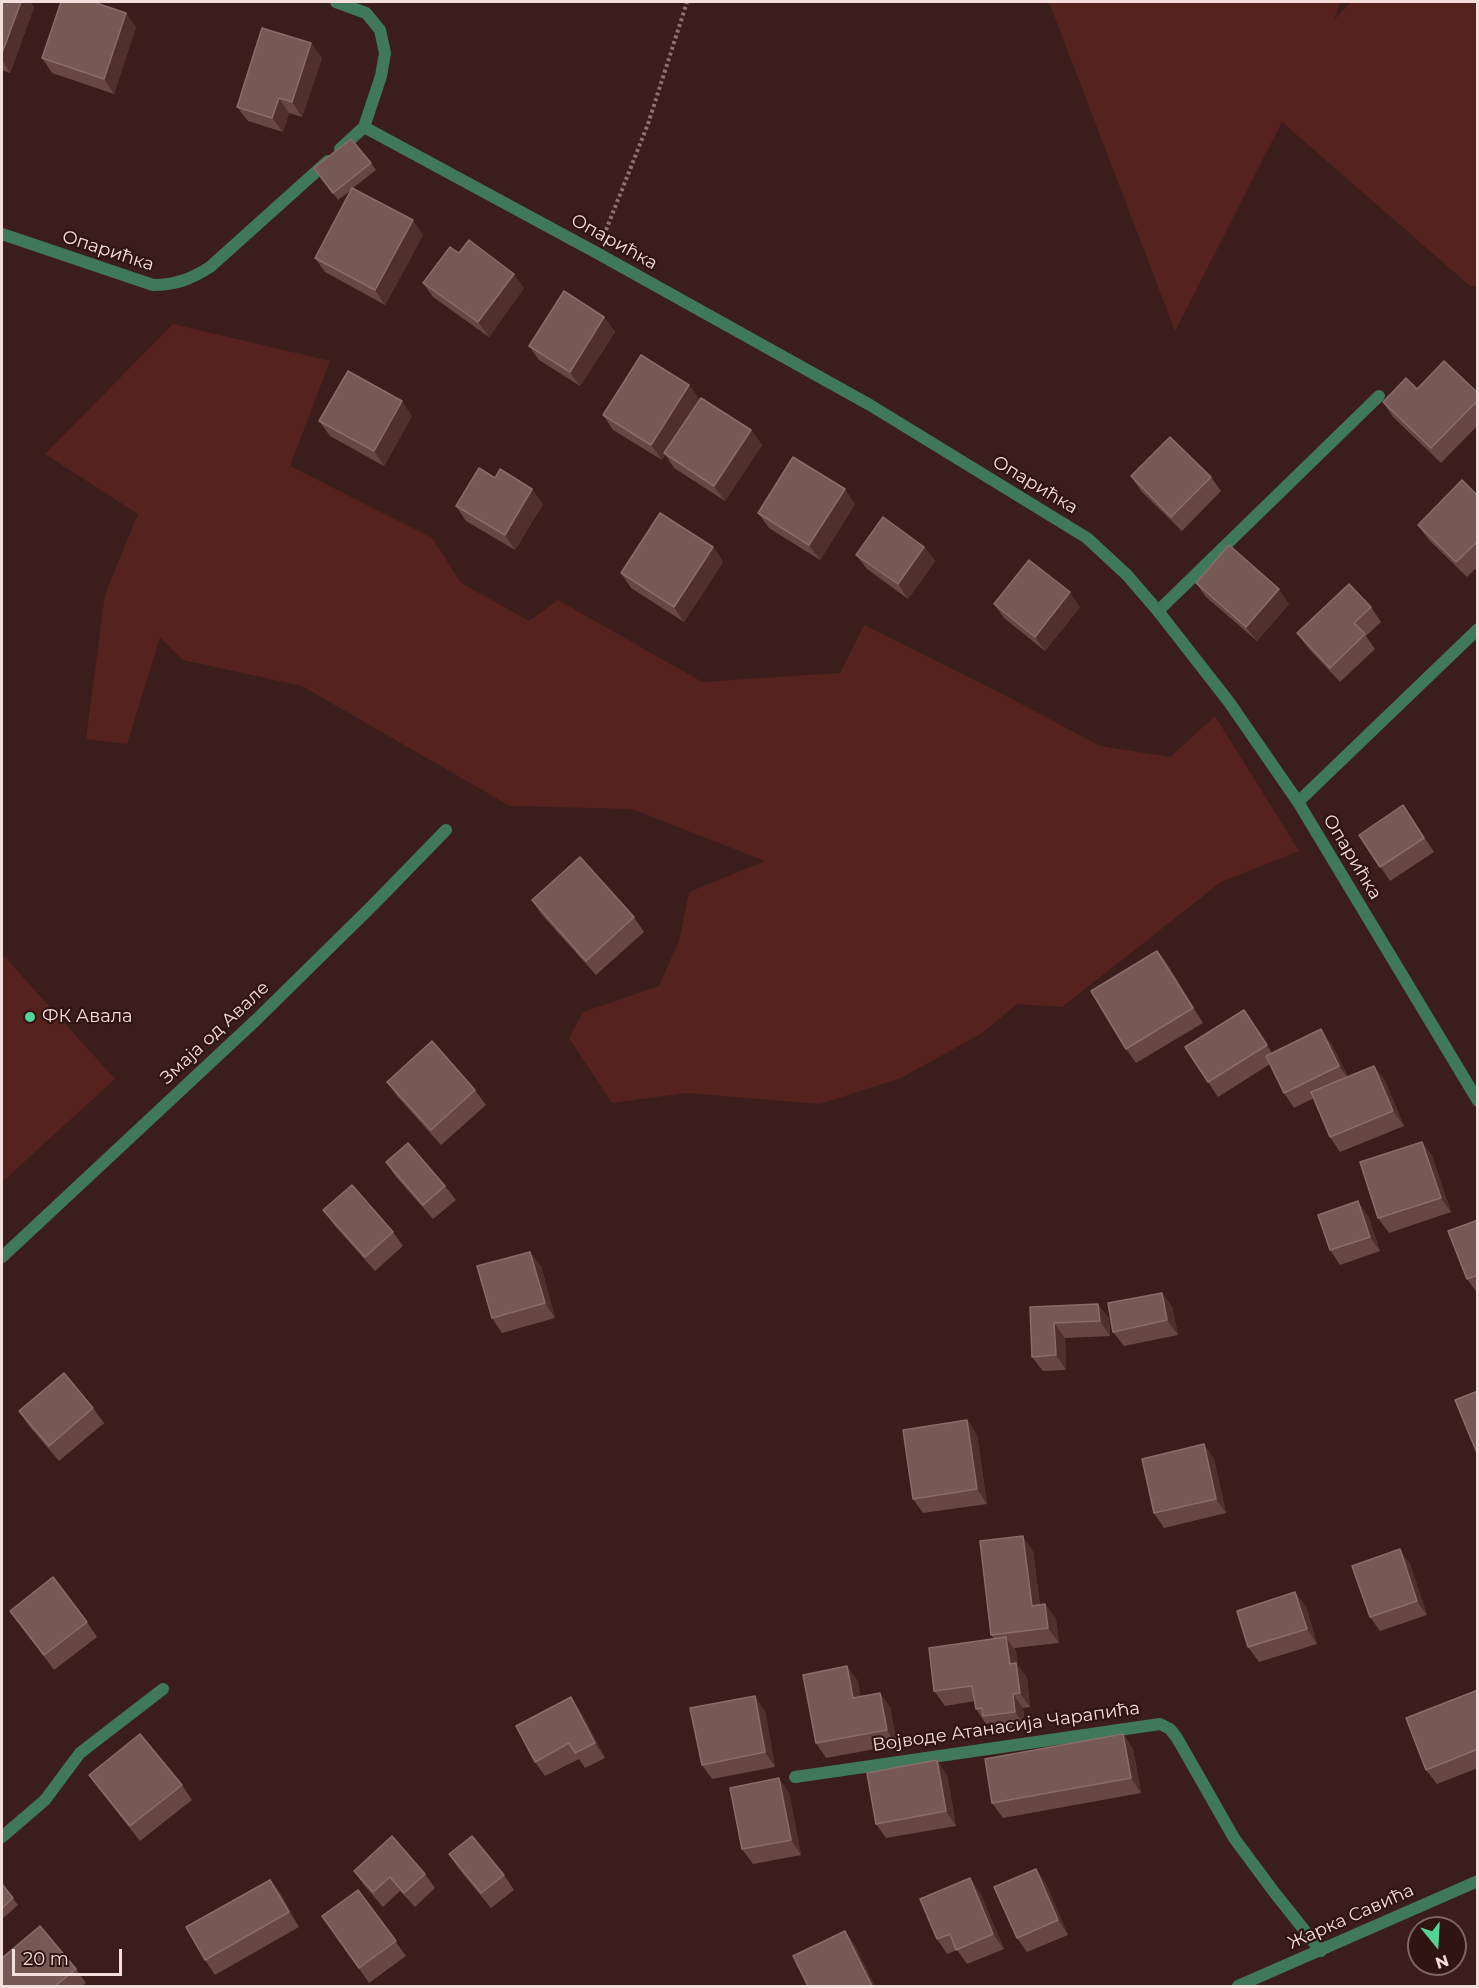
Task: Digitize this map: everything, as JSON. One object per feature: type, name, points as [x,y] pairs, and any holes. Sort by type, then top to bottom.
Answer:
[{"type":"street","name":"Опарићка","points":[[2,234],[153,285],[171,285],[190,279],[210,267],[364,128],[381,76],[385,53],[380,30],[366,13],[336,2]]},
{"type":"street","name":"Опарићка","points":[[364,128],[597,253],[870,405],[1087,538],[1127,575],[1158,611],[1228,702],[1298,802],[1478,1101]]},
{"type":"street","points":[[1158,611],[1379,396]]},
{"type":"street","points":[[1298,802],[1478,629]]},
{"type":"street","name":"Змаја од Авале","points":[[2,1257],[256,1020],[446,830]]},
{"type":"street","points":[[2,1837],[45,1800],[80,1753],[163,1689]]},
{"type":"street","name":"Војводе Атанасија Чарапића","points":[[795,1777],[1160,1724],[1170,1729],[1177,1738],[1234,1838],[1321,1951]]},
{"type":"street","name":"Жарка Савића","points":[[1238,1986],[1478,1881]]},
{"type":"path","points":[[597,253],[648,124],[687,2]]},
{"type":"shaded area","points":[[1049,2],[1340,2],[1334,20],[1351,2],[1477,2],[1477,286],[1470,286],[1282,122],[1175,331]]},
{"type":"shaded area","points":[[173,324],[330,361],[290,466],[432,538],[461,583],[529,621],[558,600],[702,682],[840,673],[864,625],[1100,746],[1170,757],[1215,716],[1299,851],[1221,882],[1062,1007],[1017,1004],[982,1033],[901,1078],[820,1104],[686,1093],[612,1103],[569,1038],[583,1012],[659,986],[679,941],[689,892],[765,861],[632,809],[510,806],[302,686],[183,660],[160,637],[127,744],[86,739],[105,594],[138,514],[45,454]]},
{"type":"shaded area","name":"ФК Авала","points":[[2,954],[115,1079],[2,1182]]},
{"type":"building","points":[[2,2],[21,2],[2,53]]},
{"type":"building","points":[[61,2],[93,2],[126,13],[104,79],[42,58]]},
{"type":"building","points":[[262,28],[311,43],[292,102],[279,98],[272,118],[237,107]]},
{"type":"building","points":[[351,139],[371,163],[333,193],[314,168]]},
{"type":"building","points":[[352,188],[413,220],[375,290],[315,258]]},
{"type":"building","points":[[469,240],[514,274],[478,322],[423,283],[450,247],[459,253]]},
{"type":"building","points":[[564,291],[604,317],[570,372],[529,346]]},
{"type":"building","points":[[641,355],[689,385],[651,445],[603,415]]},
{"type":"building","points":[[1444,361],[1478,393],[1478,400],[1431,448],[1383,402],[1406,378],[1417,389]]},
{"type":"building","points":[[348,371],[402,401],[374,451],[319,421]]},
{"type":"building","points":[[701,398],[751,430],[714,486],[664,453]]},
{"type":"building","points":[[1170,437],[1211,477],[1171,517],[1131,476]]},
{"type":"building","points":[[793,457],[845,489],[809,545],[758,513]]},
{"type":"building","points":[[479,468],[495,478],[500,469],[532,489],[505,535],[456,506]]},
{"type":"building","points":[[1462,480],[1478,496],[1478,541],[1456,562],[1418,525]]},
{"type":"building","points":[[660,513],[713,547],[674,607],[621,573]]},
{"type":"building","points":[[883,517],[924,547],[898,584],[856,555]]},
{"type":"building","points":[[1229,545],[1279,589],[1246,627],[1196,583]]},
{"type":"building","points":[[1029,560],[1070,592],[1035,637],[994,604]]},
{"type":"building","points":[[1349,584],[1371,607],[1354,623],[1365,634],[1330,668],[1297,633]]},
{"type":"building","points":[[1403,805],[1424,838],[1380,867],[1359,835]]},
{"type":"building","points":[[580,857],[634,917],[586,961],[532,900]]},
{"type":"building","points":[[1157,951],[1193,1008],[1126,1049],[1091,991]]},
{"type":"building","points":[[1244,1010],[1267,1045],[1208,1082],[1185,1047]]},
{"type":"building","points":[[1321,1029],[1339,1066],[1284,1093],[1266,1056]]},
{"type":"building","points":[[432,1041],[475,1090],[431,1130],[387,1082]]},
{"type":"building","points":[[1374,1066],[1393,1111],[1330,1137],[1311,1092]]},
{"type":"building","points":[[1422,1142],[1441,1198],[1378,1218],[1360,1162]]},
{"type":"building","points":[[408,1143],[445,1186],[423,1205],[386,1162]]},
{"type":"building","points":[[352,1185],[393,1232],[365,1257],[323,1210]]},
{"type":"building","points":[[1358,1201],[1370,1237],[1330,1250],[1318,1215]]},
{"type":"building","points":[[1478,1220],[1478,1275],[1467,1279],[1448,1231]]},
{"type":"building","points":[[530,1252],[545,1303],[492,1318],[477,1266]]},
{"type":"building","points":[[1162,1293],[1167,1320],[1113,1332],[1108,1303]]},
{"type":"building","points":[[1098,1304],[1100,1321],[1054,1323],[1056,1355],[1032,1357],[1030,1307]]},
{"type":"building","points":[[64,1373],[93,1408],[49,1446],[19,1411]]},
{"type":"building","points":[[1478,1391],[1478,1453],[1477,1453],[1455,1400]]},
{"type":"building","points":[[967,1420],[977,1489],[913,1499],[903,1430]]},
{"type":"building","points":[[1204,1444],[1216,1499],[1154,1513],[1142,1459]]},
{"type":"building","points":[[1023,1536],[1032,1606],[1045,1604],[1048,1628],[991,1635],[980,1541]]},
{"type":"building","points":[[1400,1549],[1417,1601],[1370,1617],[1352,1566]]},
{"type":"building","points":[[53,1577],[87,1622],[44,1655],[10,1611]]},
{"type":"building","points":[[1295,1592],[1307,1629],[1248,1647],[1237,1611]]},
{"type":"building","points":[[1006,1637],[1010,1664],[1016,1663],[1020,1693],[1013,1694],[1015,1712],[983,1716],[982,1708],[976,1709],[972,1686],[934,1691],[929,1648]]},
{"type":"building","points":[[847,1666],[853,1698],[880,1693],[887,1730],[816,1743],[803,1675]]},
{"type":"building","points":[[1478,1690],[1478,1749],[1426,1770],[1406,1718]]},
{"type":"building","points":[[755,1696],[765,1752],[702,1765],[690,1708]]},
{"type":"building","points":[[571,1697],[595,1743],[575,1753],[569,1743],[535,1762],[516,1726]]},
{"type":"building","points":[[140,1734],[182,1785],[130,1826],[89,1775]]},
{"type":"building","points":[[1123,1734],[1131,1778],[992,1803],[985,1759]]},
{"type":"building","points":[[937,1760],[946,1811],[876,1824],[867,1773]]},
{"type":"building","points":[[779,1778],[791,1840],[742,1849],[730,1788]]},
{"type":"building","points":[[392,1836],[425,1874],[404,1893],[390,1877],[373,1892],[354,1871]]},
{"type":"building","points":[[472,1836],[504,1875],[481,1893],[449,1854]]},
{"type":"building","points":[[1036,1869],[1058,1920],[1017,1938],[994,1887]]},
{"type":"building","points":[[970,1878],[993,1934],[956,1950],[950,1934],[937,1939],[920,1899]]},
{"type":"building","points":[[270,1880],[289,1912],[205,1960],[186,1927]]},
{"type":"building","points":[[2,1884],[13,1898],[2,1908]]},
{"type":"building","points":[[358,1890],[396,1941],[359,1968],[322,1916]]},
{"type":"building","points":[[40,1926],[76,1969],[55,1986],[2,1986],[2,1958]]},
{"type":"building","points":[[845,1931],[872,1986],[808,1986],[793,1956]]},
{"type":"place","name":"ФК Авала","points":[[30,1017]]}]
